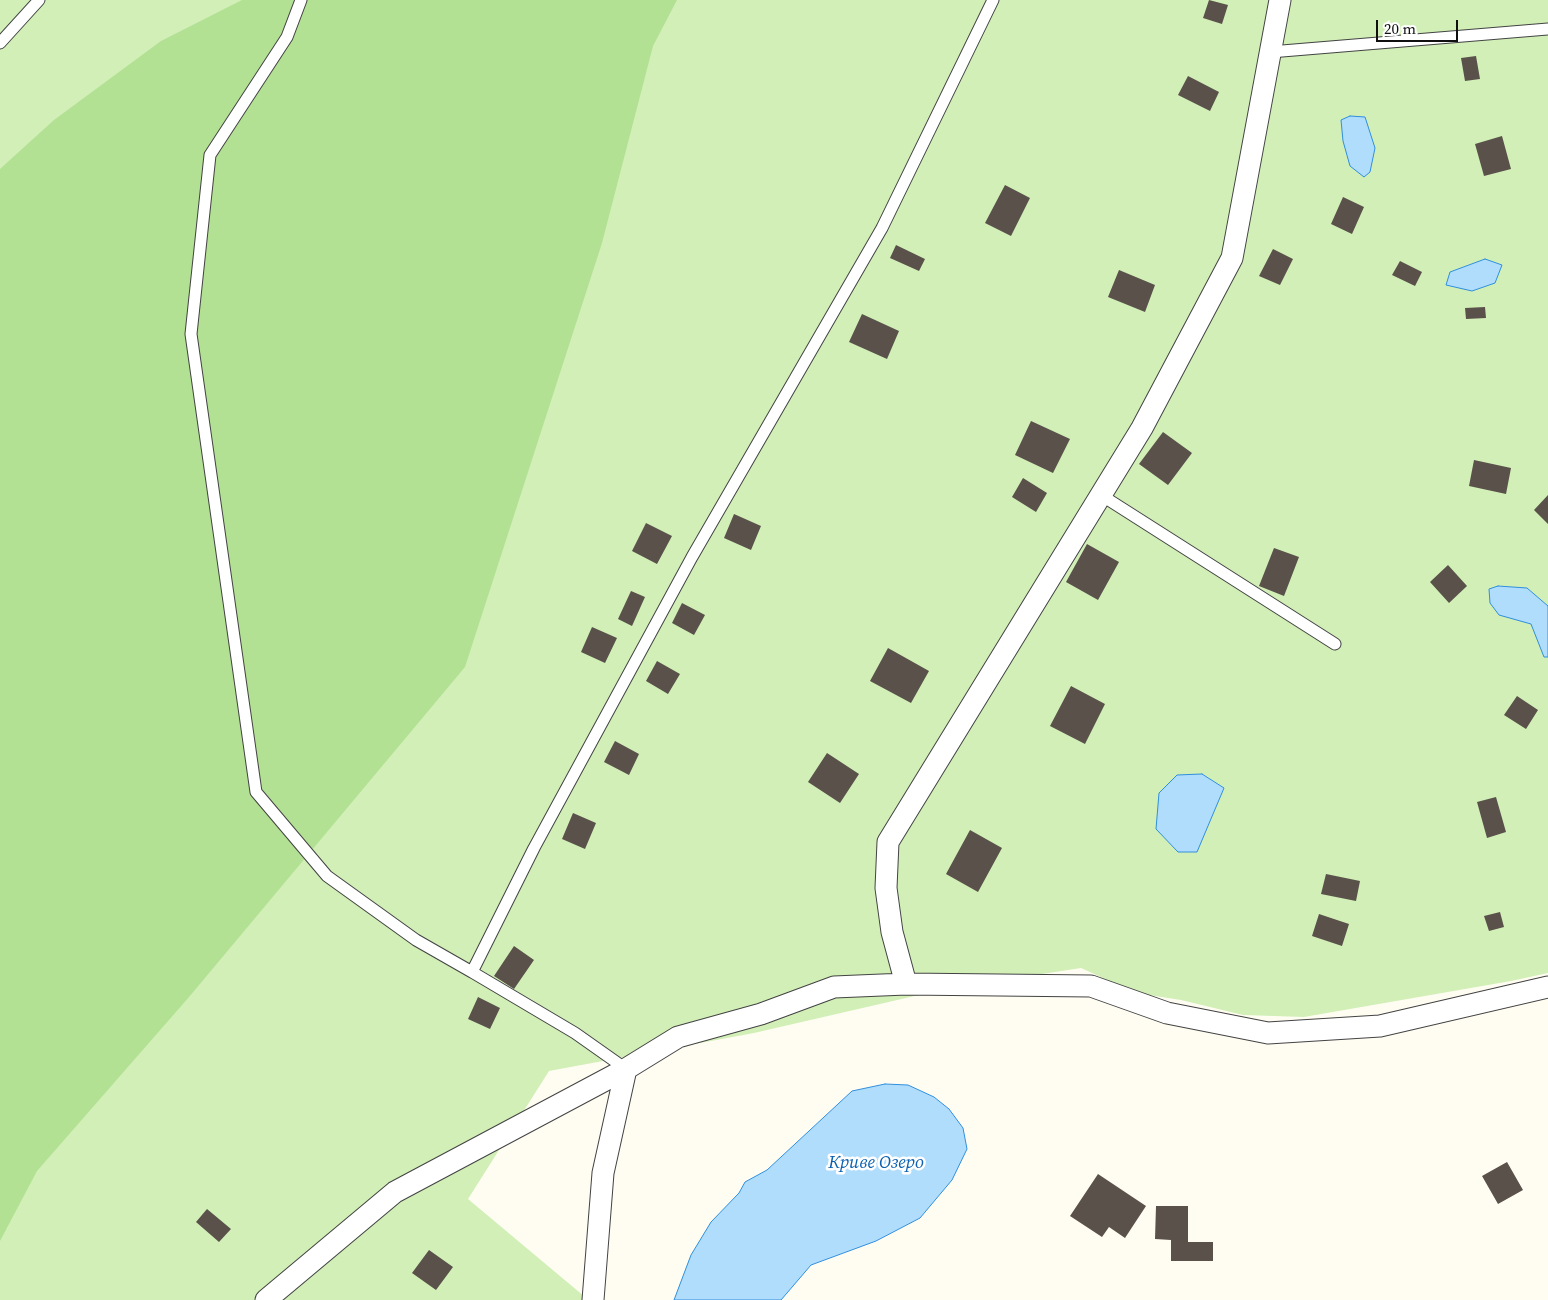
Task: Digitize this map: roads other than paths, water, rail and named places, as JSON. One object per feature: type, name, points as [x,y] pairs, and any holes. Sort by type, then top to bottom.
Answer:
[{"type":"street","points":[[906,984],[892,932],[886,888],[888,842],[1142,428],[1232,258],[1280,0]]},
{"type":"street","points":[[266,1300],[395,1192],[626,1069],[678,1036],[761,1014],[834,987],[906,984],[1090,986],[1167,1013],[1268,1033],[1380,1026],[1548,987]]},
{"type":"street","points":[[593,1300],[603,1172],[626,1069]]},
{"type":"lane","points":[[0,43],[39,0]]},
{"type":"lane","points":[[301,0],[287,37],[210,155],[191,334],[256,792],[327,876],[416,940],[575,1033],[626,1069]]},
{"type":"lane","points":[[472,972],[534,848],[692,557],[882,228],[993,0]]},
{"type":"lane","points":[[1270,52],[1548,29]]},
{"type":"lane","points":[[1101,495],[1335,644]]},
{"type":"water","points":[[1350,116],[1365,117],[1375,148],[1370,172],[1364,177],[1350,166],[1343,141],[1341,120]]},
{"type":"water","points":[[1485,259],[1502,265],[1495,283],[1472,291],[1446,285],[1450,272]]},
{"type":"water","points":[[1498,586],[1527,588],[1548,606],[1548,657],[1544,657],[1531,624],[1499,615],[1490,603],[1489,589]]},
{"type":"water","points":[[1202,774],[1224,788],[1197,852],[1178,852],[1156,829],[1159,793],[1177,775]]},
{"type":"water","name":"Криве Озеро","points":[[885,1084],[908,1085],[934,1097],[949,1109],[963,1128],[967,1149],[952,1180],[920,1218],[876,1241],[811,1265],[781,1300],[674,1300],[691,1255],[711,1222],[739,1193],[745,1182],[767,1170],[852,1091]]}]
